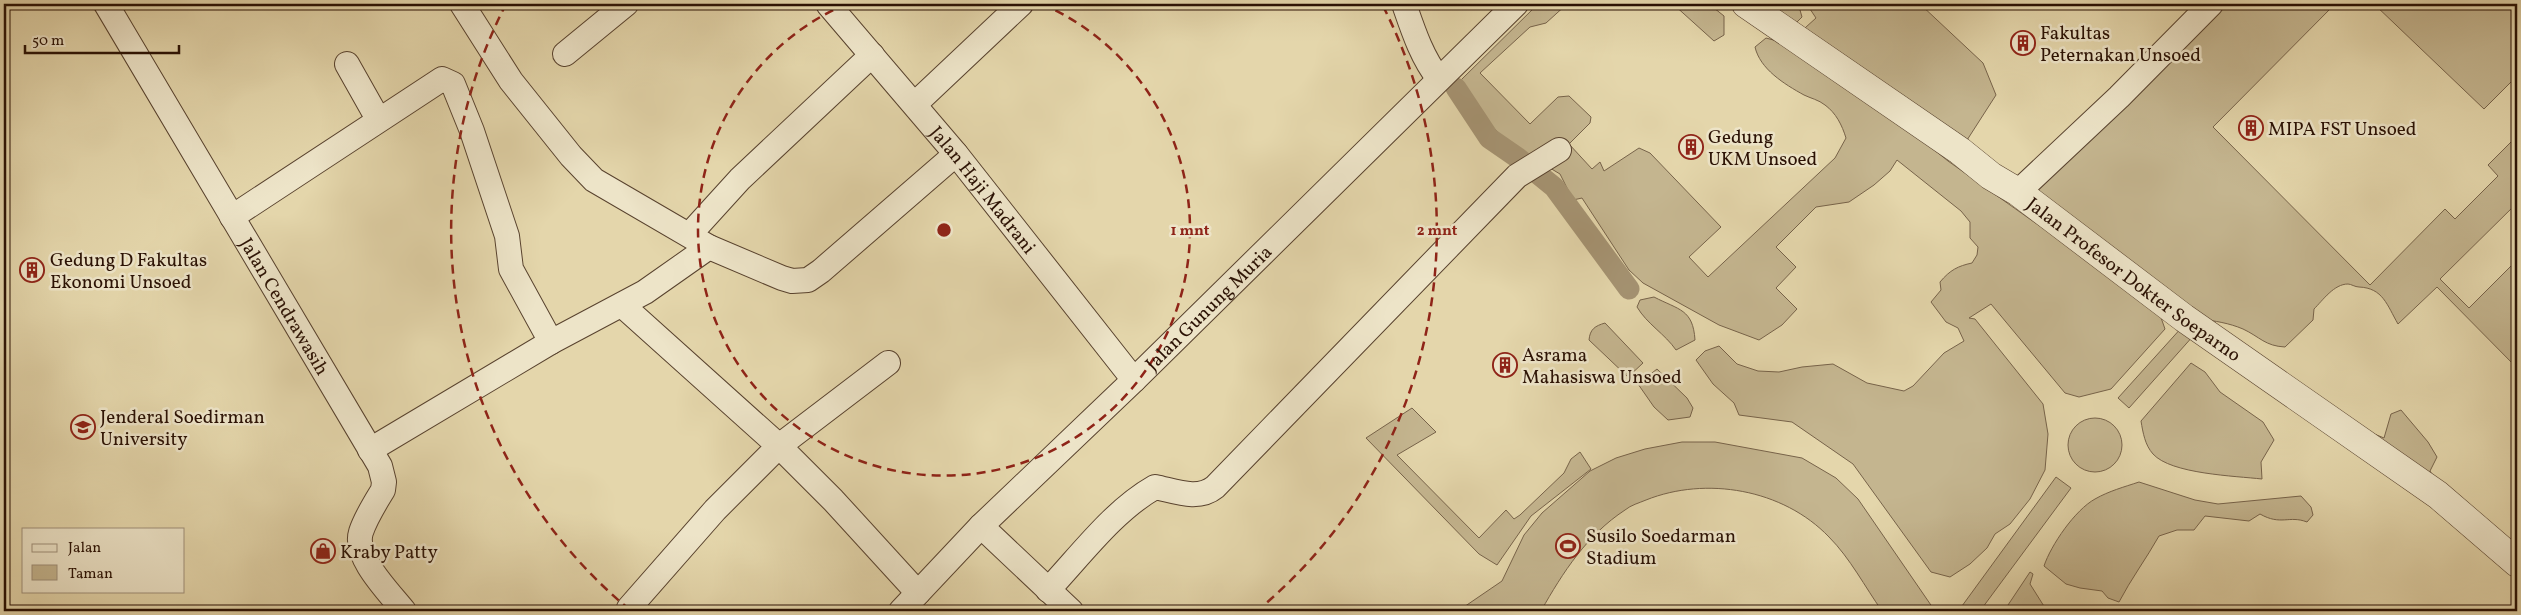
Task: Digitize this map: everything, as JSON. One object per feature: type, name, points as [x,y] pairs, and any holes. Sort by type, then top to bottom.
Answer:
[{"type":"street","name":"Jalan Cendrawasih","points":[[106,4],[380,466],[384,482],[361,532],[360,543],[363,558],[404,611]]},
{"type":"street","points":[[462,4],[511,80],[571,156],[594,180],[661,220],[690,234],[709,248],[792,281],[808,280],[821,271],[956,154]]},
{"type":"street","points":[[565,54],[626,4]]},
{"type":"street","name":"Jalan Haji Madrani","points":[[828,4],[956,154],[1134,380]]},
{"type":"street","points":[[915,104],[1021,4]]},
{"type":"street","points":[[1404,4],[1414,34],[1432,70],[1439,79]]},
{"type":"street","name":"Jalan Gunung Muria","points":[[901,611],[981,526],[1134,380],[1516,4]]},
{"type":"street","name":"Jalan Profesor Dokter Soeparno","points":[[1746,4],[1960,151],[1991,176],[2018,192],[2184,318],[2438,495],[2517,563]]},
{"type":"street","points":[[2018,192],[2119,97],[2211,4]]},
{"type":"street","points":[[690,234],[740,179],[872,55]]},
{"type":"street","points":[[347,64],[378,119]]},
{"type":"street","points":[[232,216],[442,79],[453,84],[472,131],[507,236],[511,268],[551,342]]},
{"type":"street","points":[[1048,590],[1119,515],[1140,496],[1155,487],[1193,494],[1208,493],[1216,487],[1517,176],[1551,156]]},
{"type":"street","points":[[370,450],[551,342],[622,305],[709,248]]},
{"type":"street","points":[[622,305],[779,446],[833,500],[918,593]]},
{"type":"street","points":[[629,608],[716,510],[779,446],[888,363]]},
{"type":"street","points":[[981,526],[1071,611]]},
{"type":"green space","points":[[1538,4],[1567,4],[1546,23],[1530,27],[1480,73],[1530,124],[1558,97],[1569,96],[1591,117],[1590,123],[1569,144],[1592,169],[1600,162],[1604,171],[1639,148],[1650,153],[1721,227],[1689,257],[1708,277],[1835,158],[1846,138],[1843,128],[1829,108],[1781,81],[1767,69],[1755,47],[1766,38],[1777,41],[1896,119],[1948,161],[2034,222],[2140,293],[2159,312],[2165,329],[2111,389],[2079,397],[2065,393],[1991,304],[1969,318],[1975,319],[2043,404],[2048,434],[2045,470],[2030,499],[2010,524],[1995,534],[1987,548],[1970,564],[1950,577],[1931,572],[1853,464],[1792,422],[1739,415],[1734,403],[1713,384],[1696,360],[1705,351],[1719,346],[1737,364],[1758,371],[1779,372],[1802,367],[1833,364],[1867,383],[1904,391],[1913,386],[1944,353],[1964,341],[1958,328],[1946,322],[1931,302],[1941,290],[1940,282],[1947,274],[1972,263],[1977,255],[1978,247],[1970,238],[1970,222],[1961,211],[1897,160],[1890,171],[1874,185],[1849,202],[1816,207],[1776,247],[1796,267],[1776,288],[1797,309],[1782,325],[1759,340],[1719,325],[1643,283],[1629,270],[1582,198],[1573,200],[1560,174],[1508,143],[1488,122],[1461,80]]},
{"type":"green space","points":[[1673,4],[1709,4],[1724,16],[1724,35],[1714,41]]},
{"type":"green space","points":[[1755,4],[1793,4],[1800,10],[1802,17],[1796,23]]},
{"type":"green space","points":[[1804,4],[1920,4],[1983,63],[1996,95],[1960,151],[1795,37],[1816,18]]},
{"type":"green space","points":[[2226,4],[2335,4],[2213,127],[2370,285],[2445,209],[2455,219],[2498,176],[2488,165],[2517,136],[2517,203],[2440,279],[2469,308],[2517,260],[2517,368],[2437,287],[2398,324],[2379,294],[2367,288],[2349,284],[2343,285],[2333,290],[2321,301],[2314,309],[2313,320],[2285,347],[2267,343],[2232,325],[2200,319],[2034,192]]},
{"type":"green space","points":[[2374,4],[2517,4],[2517,76],[2484,109]]},
{"type":"green space","points":[[1654,297],[1677,308],[1688,316],[1694,330],[1695,340],[1676,350],[1646,319],[1637,307],[1640,300]]},
{"type":"green space","points":[[1605,323],[1643,363],[1628,377],[1589,340],[1594,328]]},
{"type":"green space","points":[[2183,326],[2194,335],[2129,408],[2118,398]]},
{"type":"green space","points":[[2191,363],[2205,372],[2220,392],[2263,422],[2274,440],[2261,462],[2262,479],[2188,470],[2162,461],[2148,447],[2141,421]]},
{"type":"green space","points":[[1657,369],[1687,398],[1693,408],[1690,417],[1668,420],[1654,407],[1638,384]]},
{"type":"green space","points":[[1412,408],[1436,432],[1397,455],[1479,538],[1506,510],[1514,519],[1520,515],[1564,473],[1571,459],[1580,452],[1591,469],[1531,516],[1497,565],[1479,554],[1366,438]]},
{"type":"green space","points":[[2401,410],[2428,442],[2437,457],[2430,471],[2438,484],[2367,431],[2384,438],[2391,414]]},
{"type":"green space","points":[[2095,418],[2105,420],[2114,426],[2120,435],[2122,445],[2120,455],[2114,464],[2105,470],[2095,472],[2085,470],[2076,464],[2070,455],[2068,445],[2070,435],[2076,426],[2085,420]]},
{"type":"green space","points":[[1682,442],[1715,442],[1802,458],[1836,478],[1858,499],[1935,611],[1882,611],[1844,554],[1829,537],[1810,521],[1789,508],[1767,498],[1743,492],[1693,489],[1669,493],[1632,505],[1611,520],[1567,568],[1541,611],[1458,611],[1502,581],[1524,535],[1542,513],[1590,471],[1616,458],[1645,449]]},
{"type":"green space","points":[[2056,477],[2071,488],[1980,611],[1969,611],[1962,606]]},
{"type":"green space","points":[[2139,482],[2195,500],[2218,504],[2301,496],[2311,507],[2313,515],[2307,522],[2295,519],[2279,520],[2267,518],[2260,514],[2249,521],[2205,516],[2194,530],[2177,530],[2159,536],[2119,602],[2108,598],[2102,591],[2066,584],[2044,566],[2052,548],[2065,529],[2087,504],[2117,489]]},
{"type":"green space","points":[[2030,572],[2033,574],[2030,584],[2047,611],[2004,611]]},
{"type":"waterway","points":[[1456,88],[1489,138],[1554,187],[1629,289]]},
{"type":"place","name":"Fakultas Peternakan Unsoed","points":[[2023,43]]},
{"type":"place","name":"MIPA FST Unsoed","points":[[2251,128]]},
{"type":"place","name":"Gedung UKM Unsoed","points":[[1691,147]]},
{"type":"place","name":"Gedung D Fakultas Ekonomi Unsoed","points":[[32,270]]},
{"type":"place","name":"Asrama Mahasiswa Unsoed","points":[[1505,365]]},
{"type":"place","name":"Jenderal Soedirman University","points":[[83,427]]},
{"type":"place","name":"Susilo Soedarman Stadium","points":[[1568,546]]},
{"type":"place","name":"Kraby Patty","points":[[323,551]]}]
